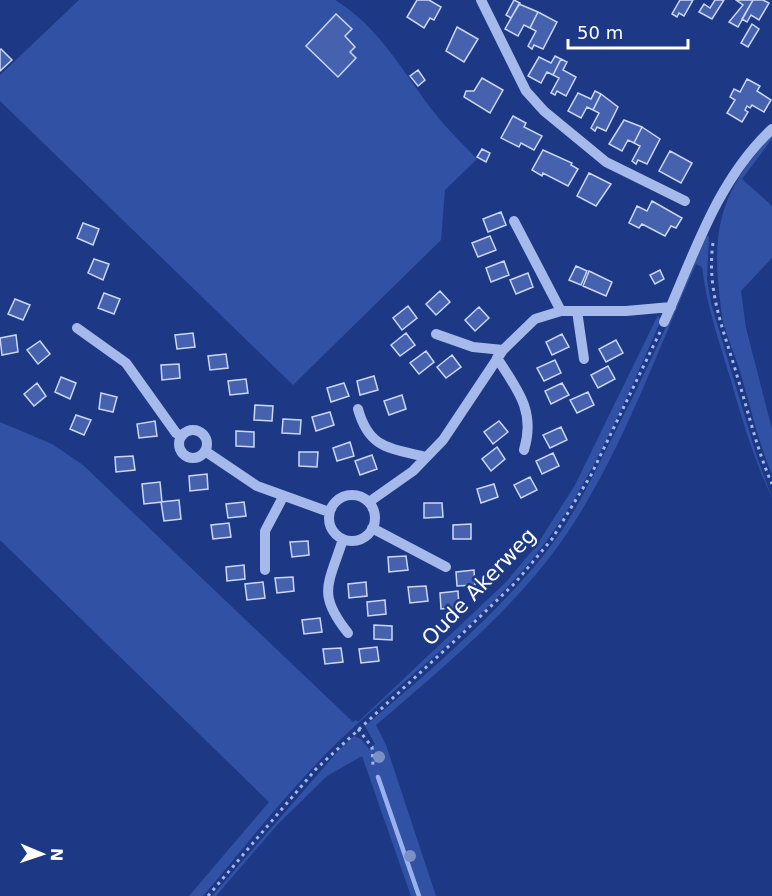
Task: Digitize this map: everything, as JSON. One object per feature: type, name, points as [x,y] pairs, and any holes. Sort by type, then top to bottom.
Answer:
[{"type":"street","points":[[481,0],[526,91],[544,111],[606,162],[684,201]]},
{"type":"street","points":[[664,322],[711,214],[740,163],[772,129]]},
{"type":"street","points":[[514,221],[561,311]]},
{"type":"street","points":[[369,502],[412,471],[443,440],[500,354],[534,319],[561,311],[671,307]]},
{"type":"street","points":[[578,311],[584,359]]},
{"type":"street","points":[[77,328],[126,363],[176,433],[182,436]]},
{"type":"street","points":[[436,334],[500,354]]},
{"type":"street","points":[[500,354],[526,411],[529,429],[524,450]]},
{"type":"street","points":[[358,409],[363,425],[375,441],[394,450],[426,457]]},
{"type":"street","points":[[191,430],[201,432],[207,441],[205,451],[195,458],[189,457],[180,448],[182,436],[191,430]]},
{"type":"street","points":[[205,451],[256,486],[329,512]]},
{"type":"street","points":[[357,495],[369,502],[375,515],[372,528],[357,540],[343,539],[333,531],[329,512],[337,500],[357,495]]},
{"type":"street","points":[[265,570],[265,531],[283,497]]},
{"type":"street","points":[[372,528],[446,567]]},
{"type":"street","points":[[343,539],[331,577],[327,600],[330,609],[348,633]]},
{"type":"path","points":[[714,237],[712,277],[716,310],[757,447],[772,484]]},
{"type":"path","name":"Oude Akerweg","points":[[208,896],[316,769],[462,634],[515,582],[552,539],[591,475],[664,322]]},
{"type":"path","points":[[358,729],[372,747],[373,765]]},
{"type":"shaded area","points":[[79,0],[335,0],[351,11],[378,37],[436,115],[477,159],[445,190],[441,240],[293,385],[0,101],[0,75]]},
{"type":"shaded area","points":[[772,135],[772,139],[742,179],[772,206],[772,258],[741,291],[746,328],[772,429],[772,475],[724,326],[717,258],[722,215],[729,196],[754,156]]},
{"type":"shaded area","points":[[706,235],[709,237],[707,279],[711,303],[756,454],[772,498],[740,413],[711,311],[702,267],[696,264],[619,441],[582,510],[561,542],[521,591],[474,639],[376,725],[386,745],[436,896],[411,896],[362,756],[327,776],[278,824],[216,896],[212,896],[339,750],[354,736],[361,739],[369,749],[375,744],[365,726],[481,624],[553,543],[586,489],[634,394]]},
{"type":"shaded area","points":[[658,315],[661,320],[591,470],[557,527],[538,552],[516,578],[468,626],[323,757],[203,896],[189,896],[269,802],[0,540],[0,422],[52,444],[83,465],[353,722],[356,720],[358,722],[506,582],[537,545],[575,485]]},
{"type":"building","points":[[417,0],[429,0],[441,7],[434,20],[430,18],[424,28],[407,17]]},
{"type":"building","points":[[514,0],[520,3],[511,18],[506,15]]},
{"type":"building","points":[[680,0],[693,0],[684,16],[679,13],[677,17],[672,14]]},
{"type":"building","points":[[715,0],[724,0],[712,19],[699,12],[704,4],[710,8]]},
{"type":"building","points":[[736,0],[753,0],[738,27],[729,22],[743,5]]},
{"type":"building","points":[[753,0],[763,0],[769,3],[759,20],[751,15],[747,22],[742,19]]},
{"type":"building","points":[[519,4],[538,12],[530,28],[524,25],[518,36],[505,29]]},
{"type":"building","points":[[538,12],[557,22],[543,49],[534,45],[532,49],[528,46],[536,31],[530,28]]},
{"type":"building","points":[[336,14],[352,29],[345,36],[355,47],[350,52],[356,58],[338,77],[306,46]]},
{"type":"building","points":[[752,24],[759,29],[748,47],[741,43]]},
{"type":"building","points":[[457,27],[478,39],[464,62],[446,51]]},
{"type":"building","points":[[0,50],[12,60],[0,71]]},
{"type":"building","points":[[555,56],[561,59],[553,75],[547,72],[541,83],[528,76],[539,57],[551,63]]},
{"type":"building","points":[[561,59],[567,62],[563,70],[576,77],[566,96],[557,91],[555,95],[551,93],[559,78],[553,75]]},
{"type":"building","points":[[418,70],[425,80],[418,86],[410,76]]},
{"type":"building","points":[[482,78],[503,90],[490,113],[464,97],[466,91],[474,91]]},
{"type":"building","points":[[747,79],[760,86],[757,91],[771,100],[764,112],[752,105],[750,108],[747,106],[745,110],[748,112],[742,122],[727,113],[735,100],[730,97],[734,89],[740,92]]},
{"type":"building","points":[[595,91],[601,94],[593,110],[587,107],[581,118],[568,111],[578,93],[591,99]]},
{"type":"building","points":[[601,94],[618,107],[606,131],[597,127],[595,131],[591,128],[599,113],[593,110]]},
{"type":"building","points":[[513,116],[526,123],[524,127],[542,136],[534,150],[521,143],[519,147],[501,138]]},
{"type":"building","points":[[624,120],[642,127],[634,143],[628,140],[622,151],[609,144]]},
{"type":"building","points":[[642,127],[660,139],[647,164],[638,160],[636,164],[632,161],[640,146],[634,143]]},
{"type":"building","points":[[482,149],[490,153],[486,162],[477,157]]},
{"type":"building","points":[[543,150],[572,163],[571,165],[578,169],[568,186],[532,170]]},
{"type":"building","points":[[670,151],[692,163],[681,183],[659,171]]},
{"type":"building","points":[[589,173],[611,184],[596,206],[577,196]]},
{"type":"building","points":[[652,201],[682,218],[676,228],[671,226],[665,236],[642,224],[639,228],[629,223],[637,206],[647,211]]},
{"type":"building","points":[[501,212],[506,225],[488,232],[483,219]]},
{"type":"building","points":[[83,223],[99,229],[93,245],[77,238]]},
{"type":"building","points":[[490,236],[496,250],[478,257],[472,243]]},
{"type":"building","points":[[94,259],[109,264],[103,280],[88,273]]},
{"type":"building","points":[[504,261],[509,275],[491,282],[486,268]]},
{"type":"building","points":[[576,266],[587,271],[581,285],[569,280]]},
{"type":"building","points":[[660,270],[664,279],[655,284],[650,275]]},
{"type":"building","points":[[589,271],[612,282],[606,296],[583,286]]},
{"type":"building","points":[[528,273],[533,287],[516,294],[510,280]]},
{"type":"building","points":[[440,291],[450,302],[436,315],[426,304]]},
{"type":"building","points":[[104,293],[120,299],[114,314],[98,308]]},
{"type":"building","points":[[15,299],[30,305],[23,320],[8,314]]},
{"type":"building","points":[[408,306],[417,318],[402,330],[393,318]]},
{"type":"building","points":[[479,307],[489,318],[475,331],[465,320]]},
{"type":"building","points":[[193,333],[195,347],[177,349],[175,335]]},
{"type":"building","points":[[406,333],[415,345],[400,356],[391,345]]},
{"type":"building","points":[[562,334],[569,347],[552,355],[546,342]]},
{"type":"building","points":[[16,335],[18,352],[2,355],[0,338]]},
{"type":"building","points":[[616,340],[623,353],[606,362],[599,349]]},
{"type":"building","points":[[40,341],[50,354],[38,364],[27,350]]},
{"type":"building","points":[[426,351],[434,362],[419,374],[410,363]]},
{"type":"building","points":[[226,354],[228,368],[210,370],[208,356]]},
{"type":"building","points":[[452,355],[461,367],[446,378],[437,367]]},
{"type":"building","points":[[555,360],[561,373],[544,381],[537,368]]},
{"type":"building","points":[[179,364],[180,378],[162,380],[161,365]]},
{"type":"building","points":[[608,366],[615,379],[598,388],[591,375]]},
{"type":"building","points":[[374,376],[378,390],[360,395],[357,381]]},
{"type":"building","points":[[61,377],[76,383],[70,399],[55,392]]},
{"type":"building","points":[[246,379],[248,393],[230,395],[228,381]]},
{"type":"building","points":[[37,383],[46,396],[34,406],[24,394]]},
{"type":"building","points":[[344,383],[349,396],[331,402],[327,388]]},
{"type":"building","points":[[562,383],[569,395],[551,404],[545,391]]},
{"type":"building","points":[[588,392],[594,405],[577,413],[570,400]]},
{"type":"building","points":[[101,393],[117,397],[113,412],[99,409]]},
{"type":"building","points":[[402,395],[406,409],[389,415],[384,401]]},
{"type":"building","points":[[255,405],[273,406],[272,421],[254,420]]},
{"type":"building","points":[[330,412],[334,425],[316,431],[312,417]]},
{"type":"building","points":[[76,415],[91,420],[84,435],[70,429]]},
{"type":"building","points":[[283,419],[301,420],[300,434],[282,433]]},
{"type":"building","points":[[155,421],[157,436],[139,438],[137,424]]},
{"type":"building","points":[[499,421],[508,432],[493,444],[484,432]]},
{"type":"building","points":[[561,427],[567,440],[550,448],[543,435]]},
{"type":"building","points":[[236,431],[254,432],[254,447],[236,446]]},
{"type":"building","points":[[350,442],[354,456],[337,461],[333,448]]},
{"type":"building","points":[[497,447],[505,459],[491,471],[482,459]]},
{"type":"building","points":[[299,452],[318,452],[317,467],[299,466]]},
{"type":"building","points":[[553,453],[559,466],[542,474],[536,461]]},
{"type":"building","points":[[372,455],[377,469],[360,475],[355,461]]},
{"type":"building","points":[[133,456],[135,470],[116,472],[115,457]]},
{"type":"building","points":[[207,474],[208,489],[190,491],[189,476]]},
{"type":"building","points":[[530,477],[537,490],[521,498],[514,485]]},
{"type":"building","points":[[160,482],[162,502],[144,504],[142,484]]},
{"type":"building","points":[[494,484],[498,497],[481,503],[477,489]]},
{"type":"building","points":[[179,500],[181,519],[164,521],[161,502]]},
{"type":"building","points":[[244,502],[246,516],[228,518],[226,504]]},
{"type":"building","points":[[424,503],[442,503],[443,517],[424,518]]},
{"type":"building","points":[[229,523],[231,537],[213,539],[211,525]]},
{"type":"building","points":[[471,524],[471,539],[453,539],[453,525]]},
{"type":"building","points":[[308,541],[309,555],[292,557],[290,542]]},
{"type":"building","points":[[406,556],[408,570],[389,572],[388,557]]},
{"type":"building","points":[[244,565],[245,579],[227,581],[226,567]]},
{"type":"building","points":[[474,570],[475,585],[457,586],[456,572]]},
{"type":"building","points":[[293,577],[294,591],[277,593],[275,578]]},
{"type":"building","points":[[263,582],[265,598],[247,600],[245,584]]},
{"type":"building","points":[[366,582],[367,596],[349,598],[348,584]]},
{"type":"building","points":[[426,586],[428,601],[410,603],[408,587]]},
{"type":"building","points":[[458,591],[459,607],[441,609],[440,593]]},
{"type":"building","points":[[385,600],[386,614],[368,616],[367,602]]},
{"type":"building","points":[[320,618],[322,632],[304,634],[302,620]]},
{"type":"building","points":[[374,625],[392,626],[392,640],[374,639]]},
{"type":"building","points":[[377,647],[379,661],[361,663],[359,649]]},
{"type":"building","points":[[341,648],[343,662],[325,664],[323,649]]},
{"type":"waterway","points":[[378,777],[419,896]]}]
